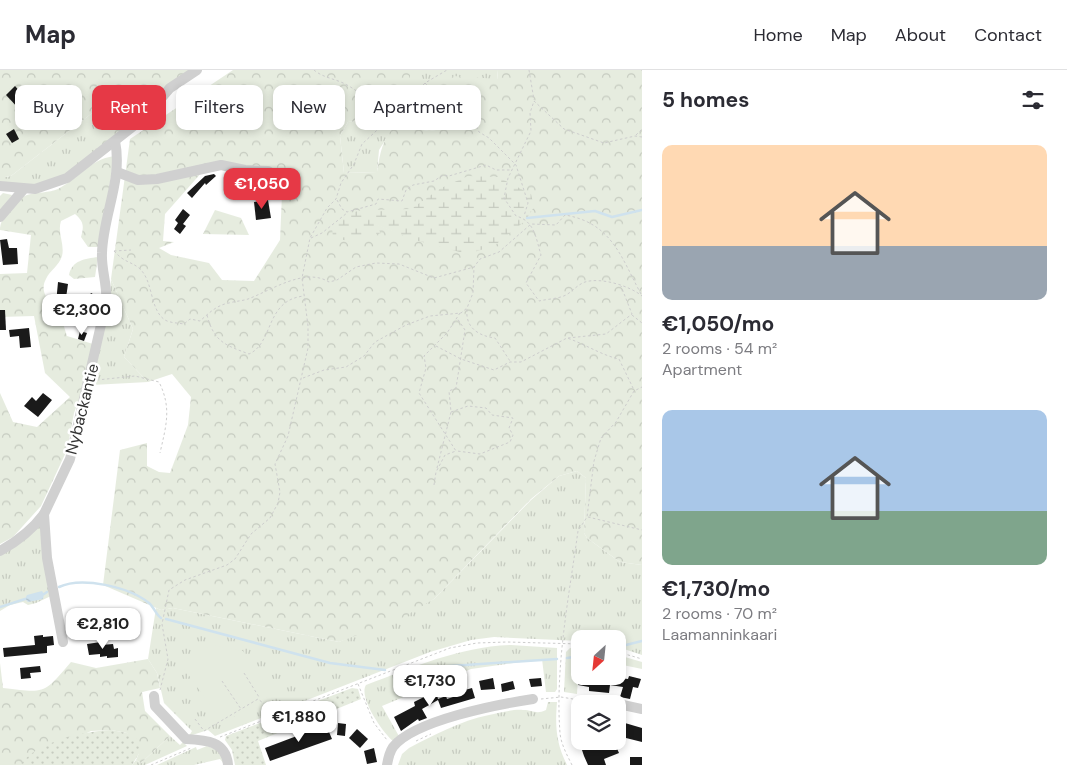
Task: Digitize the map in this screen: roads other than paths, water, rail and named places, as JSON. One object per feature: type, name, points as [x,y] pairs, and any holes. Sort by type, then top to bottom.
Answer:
[{"type":"street","points":[[0,186],[23,190],[49,186],[67,178],[145,117],[170,88],[197,70]]},
{"type":"street","name":"Nybackantie","points":[[63,642],[47,558],[44,514],[70,459],[89,382],[108,291],[102,252],[117,172],[116,141]]},
{"type":"street","points":[[117,172],[138,180],[156,179],[221,165],[245,170],[268,171],[276,177]]},
{"type":"street","points":[[0,217],[23,190]]},
{"type":"street","points":[[0,551],[14,544],[34,528],[44,514]]},
{"type":"street","points":[[154,696],[155,706],[186,739],[209,740],[222,748],[228,756],[228,765]]},
{"type":"street","points":[[387,765],[394,746],[427,726],[504,703],[533,700]]},
{"type":"street","points":[[626,706],[642,709]]},
{"type":"water","points":[[42,591],[44,594],[43,599],[28,602],[25,599],[27,595]]},
{"type":"waterway","points":[[527,218],[595,211],[612,217],[642,210]]},
{"type":"waterway","points":[[59,587],[69,584],[92,583],[118,588],[130,592],[149,603],[161,618]]},
{"type":"waterway","points":[[0,607],[25,599]]},
{"type":"waterway","points":[[166,619],[330,663],[385,670]]},
{"type":"waterway","points":[[626,645],[642,641]]},
{"type":"waterway","points":[[567,658],[571,657]]},
{"type":"waterway","points":[[406,669],[557,659]]}]
